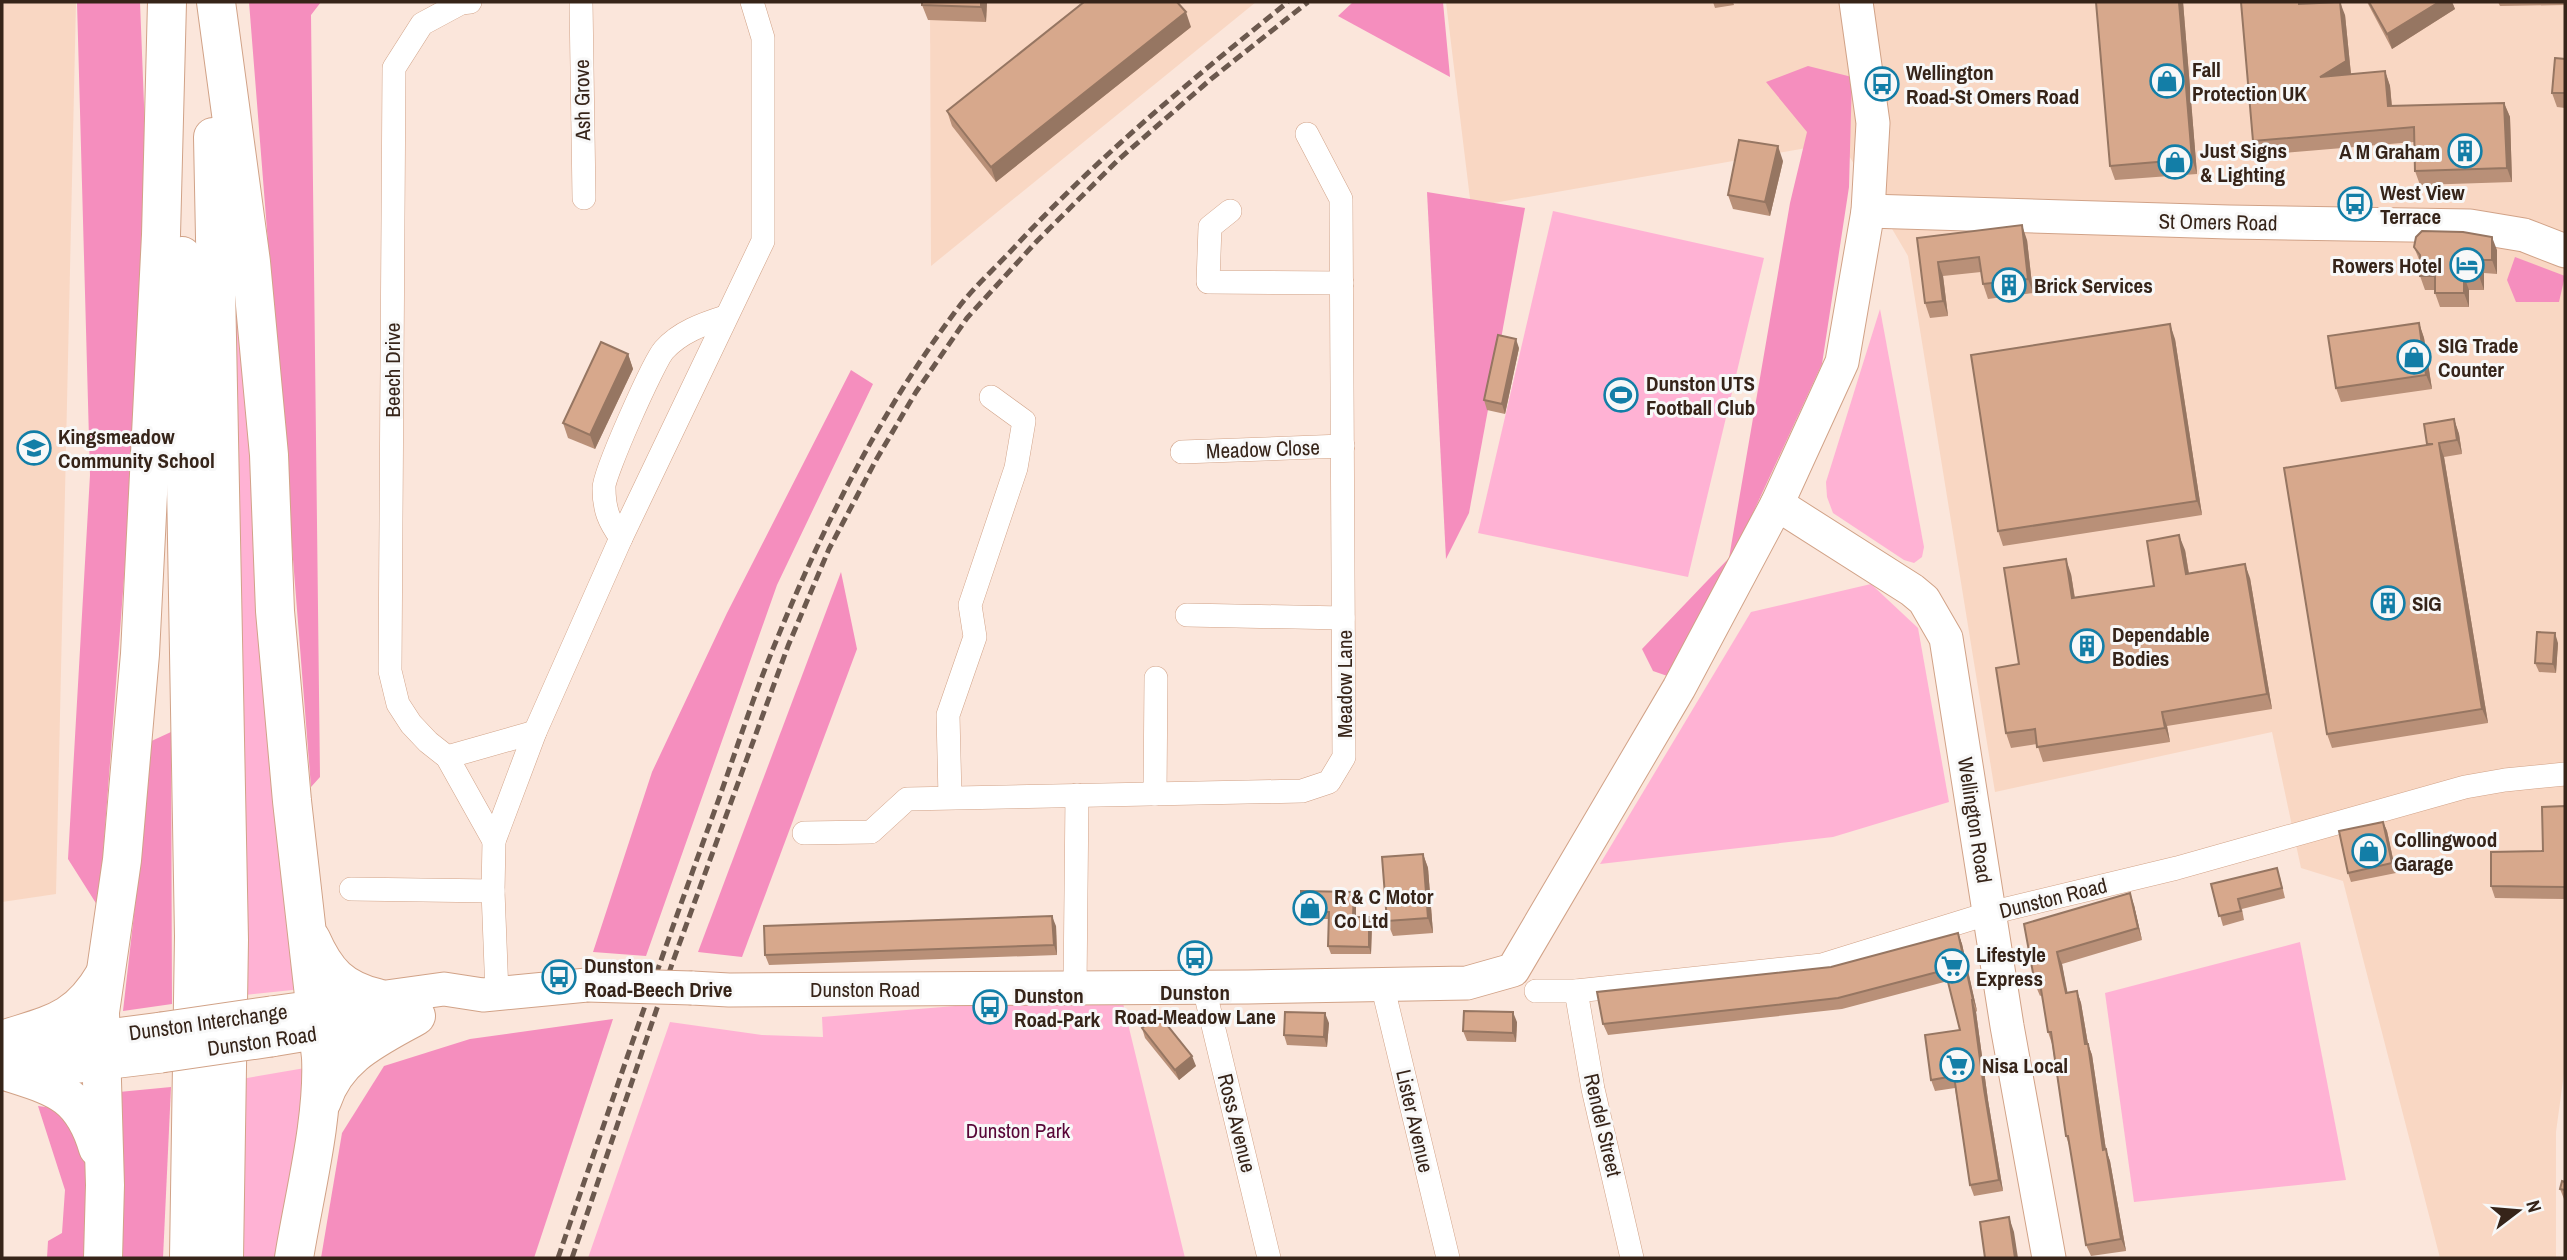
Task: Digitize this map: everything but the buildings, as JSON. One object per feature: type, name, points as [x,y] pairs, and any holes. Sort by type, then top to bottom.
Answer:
[{"type":"highway","points":[[103,1258],[105,1185],[100,1013],[122,860],[140,654],[161,235],[169,2]]},
{"type":"highway","points":[[169,2],[184,288],[194,922],[189,1258]]},
{"type":"highway","points":[[210,2],[229,940],[224,1258]]},
{"type":"highway","points":[[216,2],[252,275],[269,455],[275,611],[322,1074],[318,1116],[294,1258]]},
{"type":"highway","points":[[308,930],[321,960],[334,978],[352,989],[377,998]]},
{"type":"highway","points":[[2,1040],[50,1025],[73,1013],[89,999],[107,971]]},
{"type":"highway","points":[[318,1116],[332,1080],[346,1060],[369,1042],[416,1016]]},
{"type":"highway","points":[[2,1070],[50,1087],[74,1101],[87,1119],[93,1134],[105,1185]]},
{"type":"street","name":"Beech Drive","points":[[470,2],[461,3],[422,24],[394,68],[390,671],[398,704],[428,743],[447,757],[494,841]]},
{"type":"street","name":"Ash Grove","points":[[581,2],[584,198]]},
{"type":"street","points":[[490,994],[494,841],[535,732],[621,538],[763,241],[763,38],[752,2]]},
{"type":"street","name":"Dunston Road","points":[[318,1020],[377,998],[444,989],[490,994],[587,985],[729,990],[1248,988],[1467,983],[1513,970],[1679,688],[1777,504],[1842,362],[1868,211],[1873,123],[1856,2]]},
{"type":"street","name":"Meadow Lane","points":[[804,833],[871,831],[907,799],[1302,791],[1329,782],[1344,757],[1342,199],[1307,134]]},
{"type":"street","points":[[1230,211],[1210,228],[1208,282],[1342,283]]},
{"type":"street","name":"St Omers Road","points":[[1868,211],[2470,226],[2524,235],[2565,251]]},
{"type":"street","points":[[621,538],[607,519],[603,485],[632,414],[664,351],[696,326],[725,317]]},
{"type":"street","points":[[950,797],[948,715],[975,637],[970,605],[1016,468],[1024,421],[991,397]]},
{"type":"street","name":"Meadow Close","points":[[1182,452],[1343,446]]},
{"type":"street","name":"Wellington Road","points":[[1777,504],[1912,590],[1924,600],[1946,638],[2007,1026],[2049,1258]]},
{"type":"street","points":[[1186,615],[1343,618]]},
{"type":"street","points":[[1155,794],[1156,678]]},
{"type":"street","points":[[447,757],[535,732]]},
{"type":"street","name":"Dunston Road","points":[[1536,991],[1576,991],[1822,965],[1990,913],[2177,867],[2465,787],[2565,774]]},
{"type":"street","points":[[1075,988],[1077,795]]},
{"type":"street","points":[[351,889],[493,891]]},
{"type":"street","name":"Lister Avenue","points":[[1382,984],[1448,1258]]},
{"type":"street","name":"Ross Avenue","points":[[1204,988],[1269,1258]]},
{"type":"street","name":"Rendel Street","points":[[1576,991],[1593,1088],[1632,1258]]},
{"type":"street","name":"Dunston Road","points":[[318,1020],[416,1016],[448,1011],[490,994]]},
{"type":"street","name":"Dunston Interchange","points":[[2,1060],[37,1059],[78,1040],[100,1050],[318,1020]]},
{"type":"shaded area","name":"Kingsmeadow Community School","points":[[2,2],[76,2],[56,894],[2,902]]},
{"type":"shaded area","points":[[77,2],[140,2],[146,156],[130,499],[99,908],[68,859],[90,475]]},
{"type":"shaded area","points":[[249,2],[321,2],[311,15],[320,777],[311,787]]},
{"type":"shaded area","points":[[930,2],[1256,2],[931,266]]},
{"type":"shaded area","points":[[1353,2],[1443,2],[1450,77],[1338,16]]},
{"type":"shaded area","points":[[1446,2],[2565,2],[2565,1066],[2556,1132],[2556,1258],[2440,1258],[2343,881],[2301,868],[2272,732],[1995,792],[1908,256],[1841,142],[1471,207]]},
{"type":"shaded area","points":[[1808,66],[1852,77],[1849,187],[1822,364],[1676,679],[1653,671],[1642,649],[1729,558],[1790,203],[1807,132],[1766,82]]},
{"type":"shaded area","points":[[1427,192],[1525,208],[1469,513],[1446,559]]},
{"type":"shaded area","points":[[2515,257],[2565,276],[2559,302],[2516,302],[2507,280]]},
{"type":"shaded area","points":[[851,370],[873,384],[777,585],[646,956],[593,952],[652,772],[727,613]]},
{"type":"shaded area","points":[[841,572],[857,649],[742,957],[698,952]]},
{"type":"shaded area","points":[[171,732],[172,1004],[123,1011],[138,879],[145,744]]},
{"type":"shaded area","points":[[613,1019],[534,1258],[321,1258],[342,1133],[384,1066],[470,1039]]},
{"type":"shaded area","points":[[171,1087],[163,1258],[115,1258],[119,1092]]},
{"type":"shaded area","points":[[38,1106],[53,1108],[86,1140],[88,1258],[47,1258],[48,1241],[62,1233],[65,1190]]},
{"type":"green space","name":"Dunston UTS Football Club","points":[[1553,211],[1764,258],[1688,577],[1478,533]]},
{"type":"green space","points":[[244,297],[302,989],[245,995],[232,300]]},
{"type":"green space","points":[[1880,309],[1924,547],[1922,557],[1914,563],[1904,560],[1833,513],[1827,497],[1826,482]]},
{"type":"green space","points":[[1871,584],[1918,628],[1949,802],[1833,837],[1600,864],[1751,612]]},
{"type":"green space","points":[[2300,942],[2346,1180],[2134,1202],[2105,993]]},
{"type":"green space","name":"Dunston Park","points":[[1121,995],[1185,1258],[588,1258],[670,1022],[762,1035],[823,1037],[822,1017],[1063,997]]},
{"type":"green space","points":[[305,1068],[281,1258],[239,1258],[241,1079]]},
{"type":"railway","points":[[558,1258],[769,660],[814,553],[879,429],[928,350],[961,304],[1043,217],[1110,152],[1288,2]]},
{"type":"railway","points":[[572,1258],[672,964],[788,646],[829,549],[876,460],[916,392],[967,318],[1037,241],[1118,160],[1211,79],[1308,2]]},
{"type":"place","name":"Fall Protection UK","points":[[2167,81]]},
{"type":"place","name":"Wellington Road-St Omers Road","points":[[1882,84]]},
{"type":"place","name":"A M Graham","points":[[2465,151]]},
{"type":"place","name":"Just Signs & Lighting","points":[[2175,162]]},
{"type":"place","name":"West View Terrace","points":[[2355,204]]},
{"type":"place","name":"Rowers Hotel","points":[[2467,265]]},
{"type":"place","name":"Brick Services","points":[[2009,285]]},
{"type":"place","name":"SIG Trade Counter","points":[[2414,357]]},
{"type":"place","name":"Dunston UTS Football Club","points":[[1621,395]]},
{"type":"place","name":"Kingsmeadow Community School","points":[[34,448]]},
{"type":"place","name":"SIG","points":[[2388,603]]},
{"type":"place","name":"Dependable Bodies","points":[[2087,646]]},
{"type":"place","name":"Collingwood Garage","points":[[2369,851]]},
{"type":"place","name":"R & C Motor Co Ltd","points":[[1310,908]]},
{"type":"place","name":"Dunston Road-Meadow Lane","points":[[1195,958]]},
{"type":"place","name":"Lifestyle Express","points":[[1952,966]]},
{"type":"place","name":"Dunston Road-Beech Drive","points":[[559,977]]},
{"type":"place","name":"Dunston Road-Park","points":[[990,1007]]},
{"type":"place","name":"Nisa Local","points":[[1957,1065]]}]
